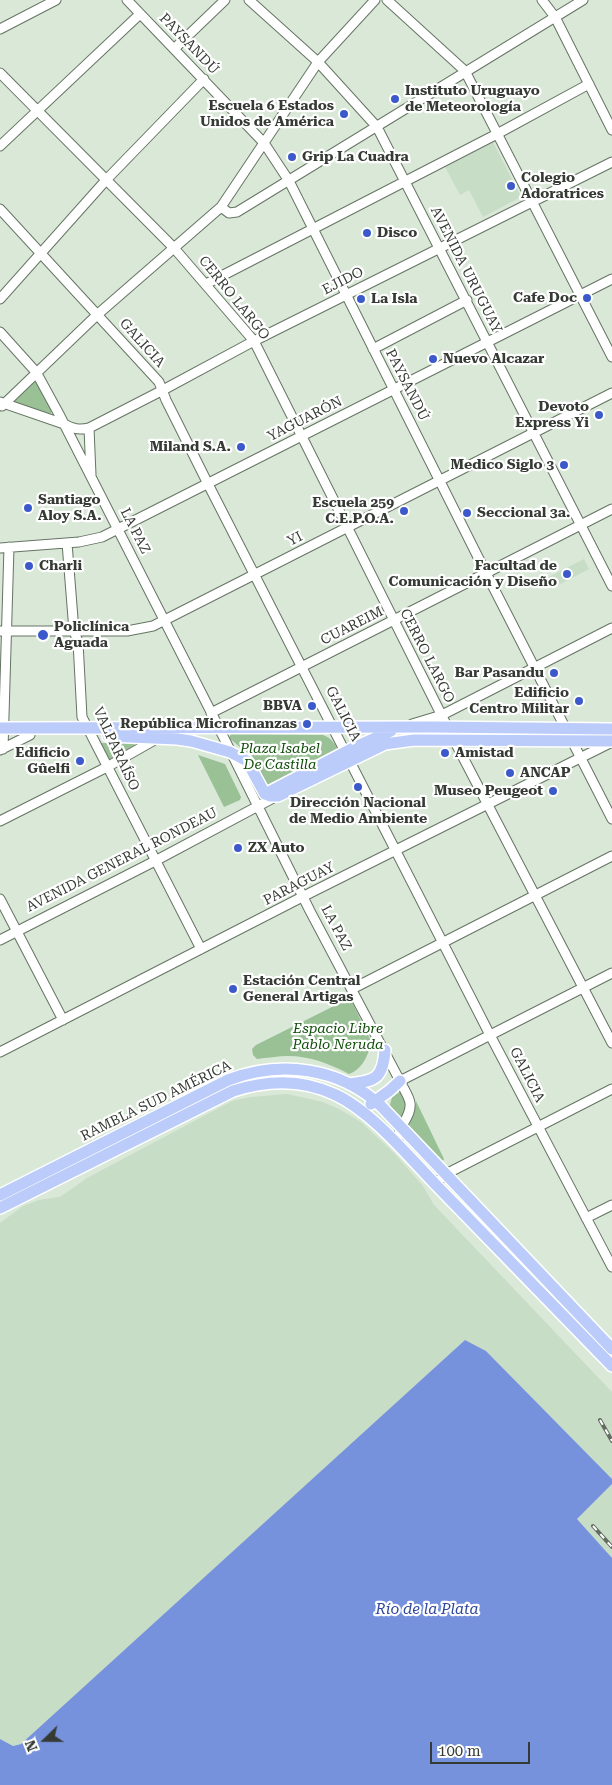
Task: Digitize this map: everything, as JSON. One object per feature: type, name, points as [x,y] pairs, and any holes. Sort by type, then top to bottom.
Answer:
[{"type":"main road","points":[[2,732],[30,735],[218,727],[612,729]]},
{"type":"main road","name":"AVENIDA GENERAL RONDEAU","points":[[278,796],[349,756],[376,737],[400,728]]},
{"type":"main road","points":[[2,732],[90,732],[191,741],[230,752]]},
{"type":"main road","points":[[349,756],[397,742],[454,740],[612,741]]},
{"type":"main road","name":"LA PAZ","points":[[230,752],[247,761],[266,794]]},
{"type":"main road","name":"AVENIDA GENERAL RONDEAU","points":[[266,794],[349,756]]},
{"type":"main road","points":[[266,794],[278,796]]},
{"type":"main road","points":[[348,1084],[366,1082],[377,1076],[381,1071],[385,1050]]},
{"type":"main road","name":"RAMBLA SUD AMÉRICA","points":[[0,1195],[228,1080],[245,1074],[272,1069],[304,1070],[324,1074],[348,1084],[376,1101],[612,1349]]},
{"type":"main road","points":[[357,1107],[376,1101],[400,1081]]},
{"type":"main road","name":"RAMBLA SUD AMÉRICA","points":[[0,1208],[233,1091],[251,1085],[286,1082],[303,1084],[334,1094],[357,1107],[398,1145],[612,1366]]},
{"type":"street","points":[[0,29],[56,0]]},
{"type":"street","name":"PAYSANDÚ","points":[[127,0],[264,143],[288,181],[612,819]]},
{"type":"street","points":[[174,48],[225,0]]},
{"type":"street","name":"AVENIDA URUGUAY","points":[[249,0],[318,62],[377,127],[612,586]]},
{"type":"street","points":[[92,480],[89,428],[73,429],[64,424],[2,405],[98,314],[227,201],[318,62],[375,0]]},
{"type":"street","points":[[387,0],[465,72],[612,357]]},
{"type":"street","points":[[542,0],[555,17],[612,130]]},
{"type":"street","points":[[221,207],[229,213],[237,212],[583,0]]},
{"type":"street","points":[[0,146],[140,14]]},
{"type":"street","name":"CERRO LARGO","points":[[0,72],[174,248],[254,341],[454,740],[612,1043]]},
{"type":"street","points":[[0,299],[107,179],[204,79]]},
{"type":"street","points":[[206,284],[497,134],[589,84]]},
{"type":"street","name":"EJIDO","points":[[89,428],[254,341],[612,162]]},
{"type":"street","name":"GALICIA","points":[[0,209],[159,382],[208,484],[335,728],[490,1035],[612,1268]]},
{"type":"street","name":"YAGUARÓN","points":[[4,547],[66,543],[102,538],[612,279]]},
{"type":"street","points":[[373,349],[467,300]]},
{"type":"street","name":"LA PAZ","points":[[0,332],[36,372],[64,424],[303,897],[385,1050],[410,1101],[409,1114],[401,1126],[397,1138],[398,1145]]},
{"type":"street","name":"YI","points":[[3,631],[138,630],[152,626],[612,393]]},
{"type":"street","name":"CUAREIM","points":[[211,712],[612,509]]},
{"type":"street","name":"VALPARAÍSO","points":[[66,543],[74,631],[78,642],[82,712],[107,767],[201,949]]},
{"type":"street","points":[[4,547],[1,749],[30,735]]},
{"type":"street","name":"AVENIDA GENERAL RONDEAU","points":[[400,728],[442,715],[612,628]]},
{"type":"street","points":[[0,821],[107,767],[158,738]]},
{"type":"street","name":"PARAGUAY","points":[[0,1052],[612,741]]},
{"type":"street","name":"AVENIDA GENERAL RONDEAU","points":[[257,806],[266,794]]},
{"type":"street","name":"AVENIDA GENERAL RONDEAU","points":[[0,940],[156,861],[278,796]]},
{"type":"street","points":[[352,989],[612,856]]},
{"type":"street","points":[[0,899],[63,1020]]},
{"type":"street","points":[[400,1081],[612,973]]},
{"type":"street","points":[[435,1184],[446,1174],[612,1089]]},
{"type":"street","points":[[586,1218],[612,1205]]},
{"type":"shaded area","points":[[493,142],[521,197],[483,217],[469,190],[460,195],[445,167]]},
{"type":"shaded area","name":"Facultad de Comunicación y Diseño","points":[[584,559],[589,569],[551,589],[545,579]]},
{"type":"shaded area","points":[[287,1094],[323,1102],[361,1122],[394,1153],[423,1186],[434,1205],[612,1392],[612,1479],[486,1351],[465,1340],[21,1744],[13,1746],[0,1739],[0,1223],[23,1206],[39,1200],[60,1197],[87,1178],[232,1101],[251,1097]]},
{"type":"shaded area","points":[[612,1484],[612,1558],[577,1519]]},
{"type":"green space","points":[[35,380],[52,410],[51,414],[14,402]]},
{"type":"green space","name":"Plaza Isabel De Castilla","points":[[231,734],[323,735],[333,742],[338,752],[268,787],[251,756],[229,738]]},
{"type":"green space","points":[[101,743],[134,743],[135,745],[109,760]]},
{"type":"green space","points":[[198,755],[225,764],[241,797],[240,800],[224,807]]},
{"type":"green space","name":"Espacio Libre Pablo Neruda","points":[[346,1000],[352,1002],[371,1041],[369,1051],[362,1065],[354,1072],[349,1074],[327,1064],[304,1057],[284,1056],[257,1059],[253,1055],[252,1049],[256,1045]]},
{"type":"green space","points":[[401,1091],[407,1107],[401,1119],[391,1109],[390,1105],[392,1097]]},
{"type":"green space","points":[[416,1101],[444,1159],[443,1161],[409,1126]]},
{"type":"water","name":"Río de la Plata","points":[[465,1340],[486,1351],[612,1479],[612,1484],[577,1519],[612,1558],[612,1785],[0,1785],[0,1739],[13,1746],[21,1744]]},
{"type":"railway","points":[[600,1420],[612,1441]]},
{"type":"railway","points":[[593,1526],[612,1547]]},
{"type":"place","name":"Instituto Uruguayo de Meteorología","points":[[395,99]]},
{"type":"place","name":"Escuela 6 Estados Unidos de América","points":[[344,114]]},
{"type":"place","name":"Grip La Cuadra","points":[[292,157]]},
{"type":"place","name":"Colegio Adoratrices","points":[[511,186]]},
{"type":"place","name":"Disco","points":[[367,233]]},
{"type":"place","name":"Cafe Doc","points":[[587,298]]},
{"type":"place","name":"La Isla","points":[[361,299]]},
{"type":"place","name":"Nuevo Alcazar","points":[[433,359]]},
{"type":"place","name":"Devoto Express Yi","points":[[599,415]]},
{"type":"place","name":"Miland S.A.","points":[[241,447]]},
{"type":"place","name":"Medico Siglo 3","points":[[564,465]]},
{"type":"place","name":"Santiago Aloy S.A.","points":[[28,508]]},
{"type":"place","name":"Escuela 259 C.E.P.O.A.","points":[[404,511]]},
{"type":"place","name":"Seccional 3a.","points":[[467,513]]},
{"type":"place","name":"Charli","points":[[29,566]]},
{"type":"place","name":"Facultad de Comunicación y Diseño","points":[[567,574]]},
{"type":"place","name":"Policlínica Aguada","points":[[43,635]]},
{"type":"place","name":"Bar Pasandu","points":[[554,673]]},
{"type":"place","name":"Edificio Centro Militar","points":[[579,701]]},
{"type":"place","name":"BBVA","points":[[312,706]]},
{"type":"place","name":"República Microfinanzas","points":[[307,724]]},
{"type":"place","name":"Amistad","points":[[445,753]]},
{"type":"place","name":"Edificio Gûelfi","points":[[80,761]]},
{"type":"place","name":"ANCAP","points":[[510,773]]},
{"type":"place","name":"Dirección Nacional de Medio Ambiente","points":[[358,787]]},
{"type":"place","name":"Museo Peugeot","points":[[553,791]]},
{"type":"place","name":"ZX Auto","points":[[238,848]]},
{"type":"place","name":"Estación Central General Artigas","points":[[233,989]]}]
